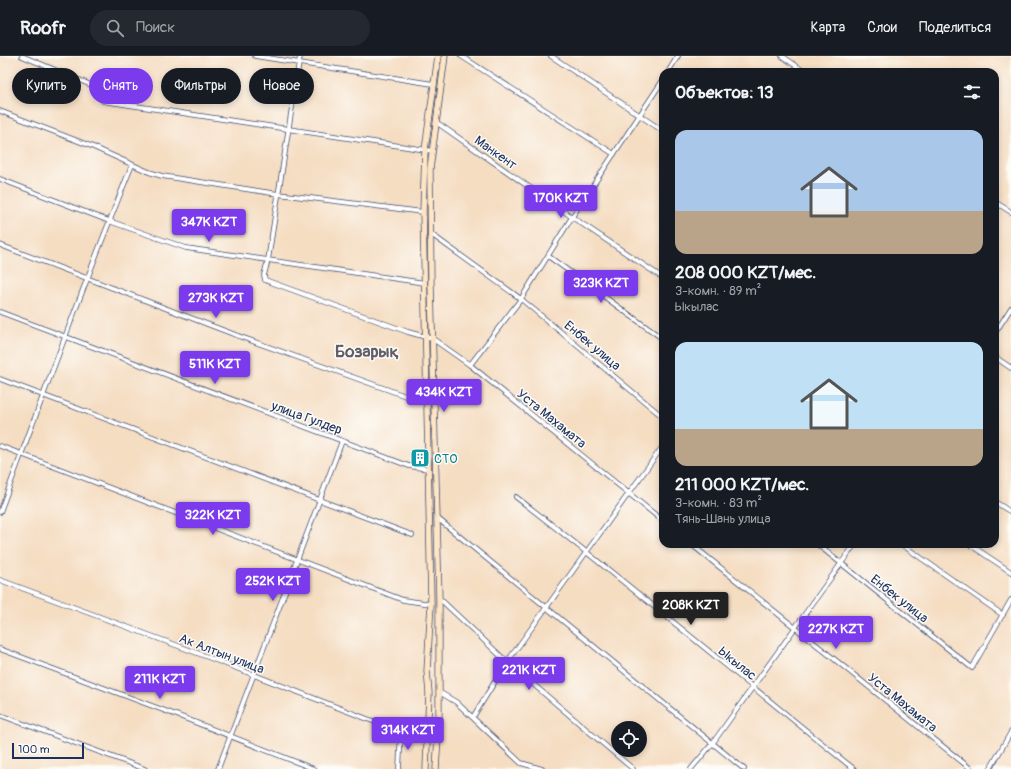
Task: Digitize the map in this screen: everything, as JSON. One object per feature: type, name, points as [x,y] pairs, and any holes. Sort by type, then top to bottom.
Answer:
[{"type":"main road","points":[[426,769],[429,693],[427,671],[431,604],[428,404],[424,336],[425,283],[423,212],[425,150],[438,56]]},
{"type":"main road","points":[[436,769],[438,738],[439,598],[430,169],[445,56]]},
{"type":"street","points":[[22,56],[89,84]]},
{"type":"street","points":[[255,56],[433,84]]},
{"type":"street","points":[[268,260],[300,56]]},
{"type":"street","points":[[461,56],[614,154]]},
{"type":"street","points":[[551,56],[659,128]]},
{"type":"street","points":[[670,68],[678,56]]},
{"type":"street","points":[[782,56],[799,68]]},
{"type":"street","points":[[470,365],[521,299],[572,217],[659,86]]},
{"type":"street","points":[[123,104],[433,151]]},
{"type":"street","points":[[0,111],[91,146],[132,165],[162,176],[278,194],[423,212]]},
{"type":"street","name":"Манкент","points":[[436,122],[572,217],[659,275]]},
{"type":"street","points":[[0,512],[109,221],[132,165]]},
{"type":"street","points":[[0,179],[109,221],[186,248],[425,283]]},
{"type":"street","points":[[999,204],[1011,212]]},
{"type":"street","name":"Енбек улица","points":[[431,234],[521,299],[659,414]]},
{"type":"street","points":[[0,245],[241,337],[428,404]]},
{"type":"street","points":[[548,256],[659,336]]},
{"type":"street","name":"Уста Махамата","points":[[268,260],[264,275],[266,281],[321,302],[433,339],[470,365],[659,518]]},
{"type":"street","points":[[999,327],[1011,308]]},
{"type":"street","name":"улица Гулдер","points":[[0,312],[409,466],[428,470]]},
{"type":"street","points":[[999,360],[1011,368]]},
{"type":"street","points":[[0,379],[412,535]]},
{"type":"street","points":[[218,769],[342,441]]},
{"type":"street","points":[[0,446],[403,600],[431,604]]},
{"type":"street","points":[[473,717],[507,662],[659,451]]},
{"type":"street","name":"Ыкылас","points":[[516,497],[587,551],[751,687],[854,769]]},
{"type":"street","points":[[999,504],[1011,512]]},
{"type":"street","points":[[437,518],[744,769]]},
{"type":"street","name":"Уста Махамата","points":[[696,548],[971,769]]},
{"type":"street","name":"Енбек улица","points":[[822,548],[972,668],[1003,615]]},
{"type":"street","points":[[691,769],[712,744],[751,687],[796,628],[852,548]]},
{"type":"street","points":[[907,548],[1003,615],[1011,600]]},
{"type":"street","points":[[975,548],[1011,572]]},
{"type":"street","name":"Ак Алтын улица","points":[[0,580],[401,732],[438,738]]},
{"type":"street","points":[[439,598],[507,662],[633,769]]},
{"type":"street","points":[[0,648],[314,769]]},
{"type":"street","points":[[438,691],[456,702],[521,763],[542,769]]},
{"type":"street","points":[[0,715],[145,769]]},
{"type":"street","points":[[398,769],[401,732]]},
{"type":"street","points":[[990,769],[1011,732]]},
{"type":"place","name":"СТО","points":[[420,458]]},
{"type":"district","name":"Бозарық","points":[[367,351]]}]
